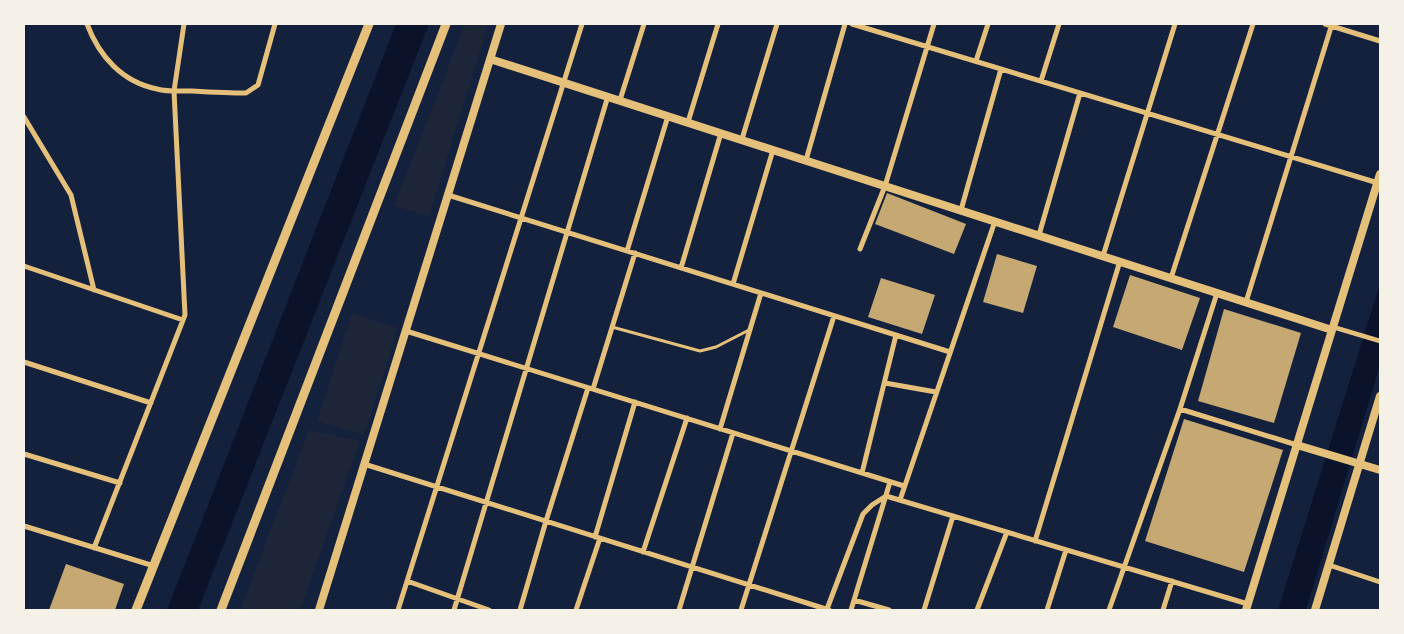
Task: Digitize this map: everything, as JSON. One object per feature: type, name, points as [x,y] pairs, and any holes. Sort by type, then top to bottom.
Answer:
[{"type":"main road","points":[[136,610],[369,24]]},
{"type":"main road","points":[[221,610],[446,24]]},
{"type":"street","points":[[87,24],[94,42],[104,56],[111,65],[130,80],[157,89],[246,93],[258,85],[275,24]]},
{"type":"street","points":[[94,548],[186,315],[174,90],[184,24]]},
{"type":"street","points":[[319,610],[501,24]]},
{"type":"street","points":[[398,610],[582,24]]},
{"type":"street","points":[[620,100],[644,24]]},
{"type":"street","points":[[688,122],[718,24]]},
{"type":"street","points":[[742,140],[777,24]]},
{"type":"street","points":[[806,160],[845,24]]},
{"type":"street","points":[[852,24],[1378,183]]},
{"type":"street","points":[[860,249],[885,186],[934,24]]},
{"type":"street","points":[[976,61],[988,24]]},
{"type":"street","points":[[1041,81],[1059,24]]},
{"type":"street","points":[[1103,256],[1174,24]]},
{"type":"street","points":[[1170,278],[1253,24]]},
{"type":"street","points":[[1246,302],[1291,157],[1329,24],[1380,41]]},
{"type":"street","points":[[490,59],[1170,278],[1380,341]]},
{"type":"street","points":[[961,210],[1001,69]]},
{"type":"street","points":[[1039,235],[1080,93]]},
{"type":"street","points":[[454,610],[608,96]]},
{"type":"street","points":[[627,251],[668,116]]},
{"type":"street","points":[[24,117],[71,195],[94,290]]},
{"type":"street","points":[[681,268],[721,133]]},
{"type":"street","points":[[733,284],[773,150]]},
{"type":"street","points":[[364,464],[749,584],[817,608],[829,610],[863,514],[872,505],[886,496],[1172,581],[1247,607],[1380,174]]},
{"type":"street","points":[[448,195],[950,352]]},
{"type":"street","points":[[900,500],[995,221]]},
{"type":"street","points":[[520,610],[546,521],[635,253]]},
{"type":"street","points":[[1035,540],[1120,261]]},
{"type":"street","points":[[24,266],[183,320]]},
{"type":"street","points":[[720,429],[761,293]]},
{"type":"street","points":[[1109,610],[1180,409],[1218,293]]},
{"type":"street","points":[[741,610],[834,316]]},
{"type":"street","points":[[406,331],[904,486]]},
{"type":"street","points":[[862,473],[896,335]]},
{"type":"street","points":[[24,362],[151,403]]},
{"type":"street","points":[[885,383],[936,392]]},
{"type":"street","points":[[1315,610],[1380,396]]},
{"type":"street","points":[[576,610],[635,402]]},
{"type":"street","points":[[1180,409],[1380,470]]},
{"type":"street","points":[[643,552],[687,418]]},
{"type":"street","points":[[679,610],[733,433]]},
{"type":"street","points":[[24,454],[120,483]]},
{"type":"street","points":[[851,610],[890,482]]},
{"type":"street","points":[[924,610],[953,516]]},
{"type":"street","points":[[24,526],[154,566]]},
{"type":"street","points":[[977,610],[1007,532]]},
{"type":"street","points":[[1047,610],[1066,550]]},
{"type":"street","points":[[1329,565],[1380,582]]},
{"type":"street","points":[[408,581],[489,610]]},
{"type":"street","points":[[1163,610],[1172,581]]},
{"type":"street","points":[[854,600],[890,610]]},
{"type":"lane","points":[[612,327],[700,351],[716,348],[750,330]]},
{"type":"shaded area","points":[[396,24],[429,24],[198,610],[167,610]]},
{"type":"shaded area","points":[[465,24],[488,24],[429,216],[394,206]]},
{"type":"shaded area","points":[[1380,284],[1380,365],[1306,610],[1278,610]]},
{"type":"shaded area","points":[[352,313],[398,328],[364,435],[317,421]]},
{"type":"shaded area","points":[[309,430],[360,441],[300,610],[240,610]]},
{"type":"building","points":[[887,193],[966,224],[954,254],[875,224]]},
{"type":"building","points":[[997,254],[1037,266],[1023,313],[983,302]]},
{"type":"building","points":[[1130,275],[1200,298],[1182,350],[1113,327]]},
{"type":"building","points":[[881,278],[935,295],[922,334],[868,317]]},
{"type":"building","points":[[1224,309],[1301,333],[1274,423],[1198,401]]},
{"type":"building","points":[[1184,419],[1283,450],[1244,572],[1145,541]]},
{"type":"building","points":[[66,564],[124,584],[115,610],[49,610]]}]
